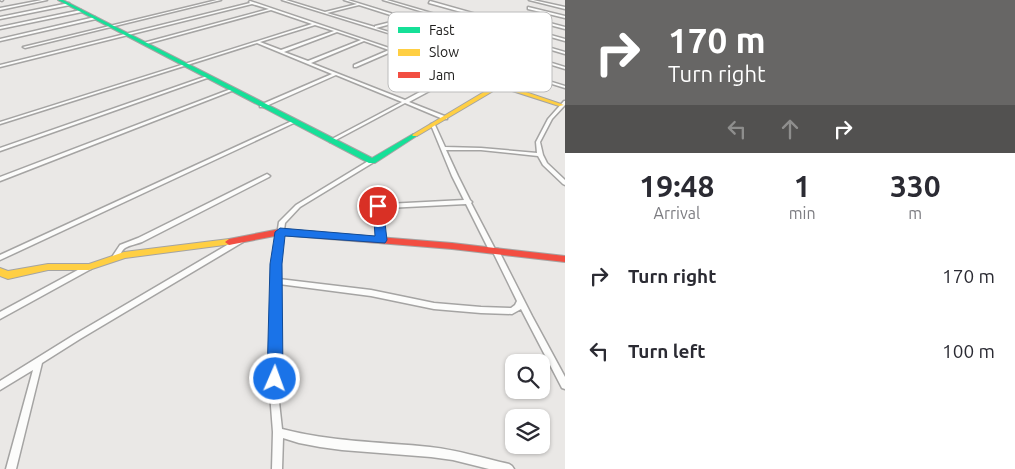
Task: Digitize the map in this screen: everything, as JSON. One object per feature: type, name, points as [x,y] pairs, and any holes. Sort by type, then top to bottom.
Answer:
[{"type":"street","points":[[0,9],[46,0]]},
{"type":"street","points":[[25,46],[220,0]]},
{"type":"street","points":[[245,0],[388,47]]},
{"type":"street","points":[[283,0],[388,32]]},
{"type":"street","points":[[345,0],[388,13]]},
{"type":"street","points":[[384,0],[425,12]]},
{"type":"street","points":[[530,0],[565,8]]},
{"type":"street","points":[[0,18],[64,1],[262,106],[372,161]]},
{"type":"street","points":[[0,66],[252,2]]},
{"type":"street","points":[[430,2],[466,12]]},
{"type":"street","points":[[325,13],[361,5],[388,13]]},
{"type":"street","points":[[529,8],[543,12]]},
{"type":"street","points":[[145,44],[272,9]]},
{"type":"street","points":[[0,28],[81,11]]},
{"type":"street","points":[[552,14],[565,18]]},
{"type":"street","points":[[0,40],[94,18]]},
{"type":"street","points":[[0,123],[315,24]]},
{"type":"street","points":[[375,28],[388,24]]},
{"type":"street","points":[[552,24],[565,28]]},
{"type":"street","points":[[280,52],[338,31]]},
{"type":"street","points":[[552,36],[565,40]]},
{"type":"street","points":[[306,63],[364,40]]},
{"type":"street","points":[[257,42],[445,118]]},
{"type":"street","points":[[552,49],[565,53]]},
{"type":"street","points":[[356,66],[388,52]]},
{"type":"street","points":[[552,64],[565,68]]},
{"type":"street","points":[[262,106],[335,74]]},
{"type":"street","points":[[0,150],[208,77]]},
{"type":"street","points":[[552,83],[565,87]]},
{"type":"street","points":[[0,179],[232,90]]},
{"type":"street","points":[[332,141],[422,92]]},
{"type":"street","points":[[277,469],[278,432],[274,393],[276,264],[282,222],[298,206],[488,92]]},
{"type":"street","points":[[523,92],[563,104],[550,119],[538,142],[540,155],[545,164],[565,183]]},
{"type":"street","points":[[0,258],[294,122]]},
{"type":"street","points":[[433,125],[468,202],[565,385]]},
{"type":"street","points":[[442,148],[481,149],[540,155]]},
{"type":"street","points":[[116,256],[122,247],[140,240],[266,176]]},
{"type":"street","points":[[363,202],[378,206],[468,202]]},
{"type":"street","points":[[378,206],[381,240]]},
{"type":"street","points":[[0,316],[89,267],[116,256],[241,240],[280,232],[381,240],[565,259]]},
{"type":"street","points":[[0,386],[39,360],[241,240]]},
{"type":"street","points":[[0,272],[11,275],[48,267],[89,267]]},
{"type":"street","points":[[276,281],[370,293],[434,306],[481,310],[512,310],[518,307],[521,301]]},
{"type":"street","points":[[11,469],[39,360]]},
{"type":"street","points":[[278,432],[294,438],[453,455],[509,469]]},
{"type":"traffic: fast","points":[[60,0],[372,161],[415,135]]},
{"type":"traffic: slow","points":[[415,135],[487,92]]},
{"type":"traffic: slow","points":[[521,92],[561,105]]},
{"type":"traffic: slow","points":[[0,272],[8,275],[48,267],[89,267],[124,255],[229,242]]},
{"type":"traffic: jam","points":[[229,242],[280,232],[452,246],[565,259]]},
{"type":"route","points":[[275,379],[276,264],[280,232],[381,240],[378,206]]}]
